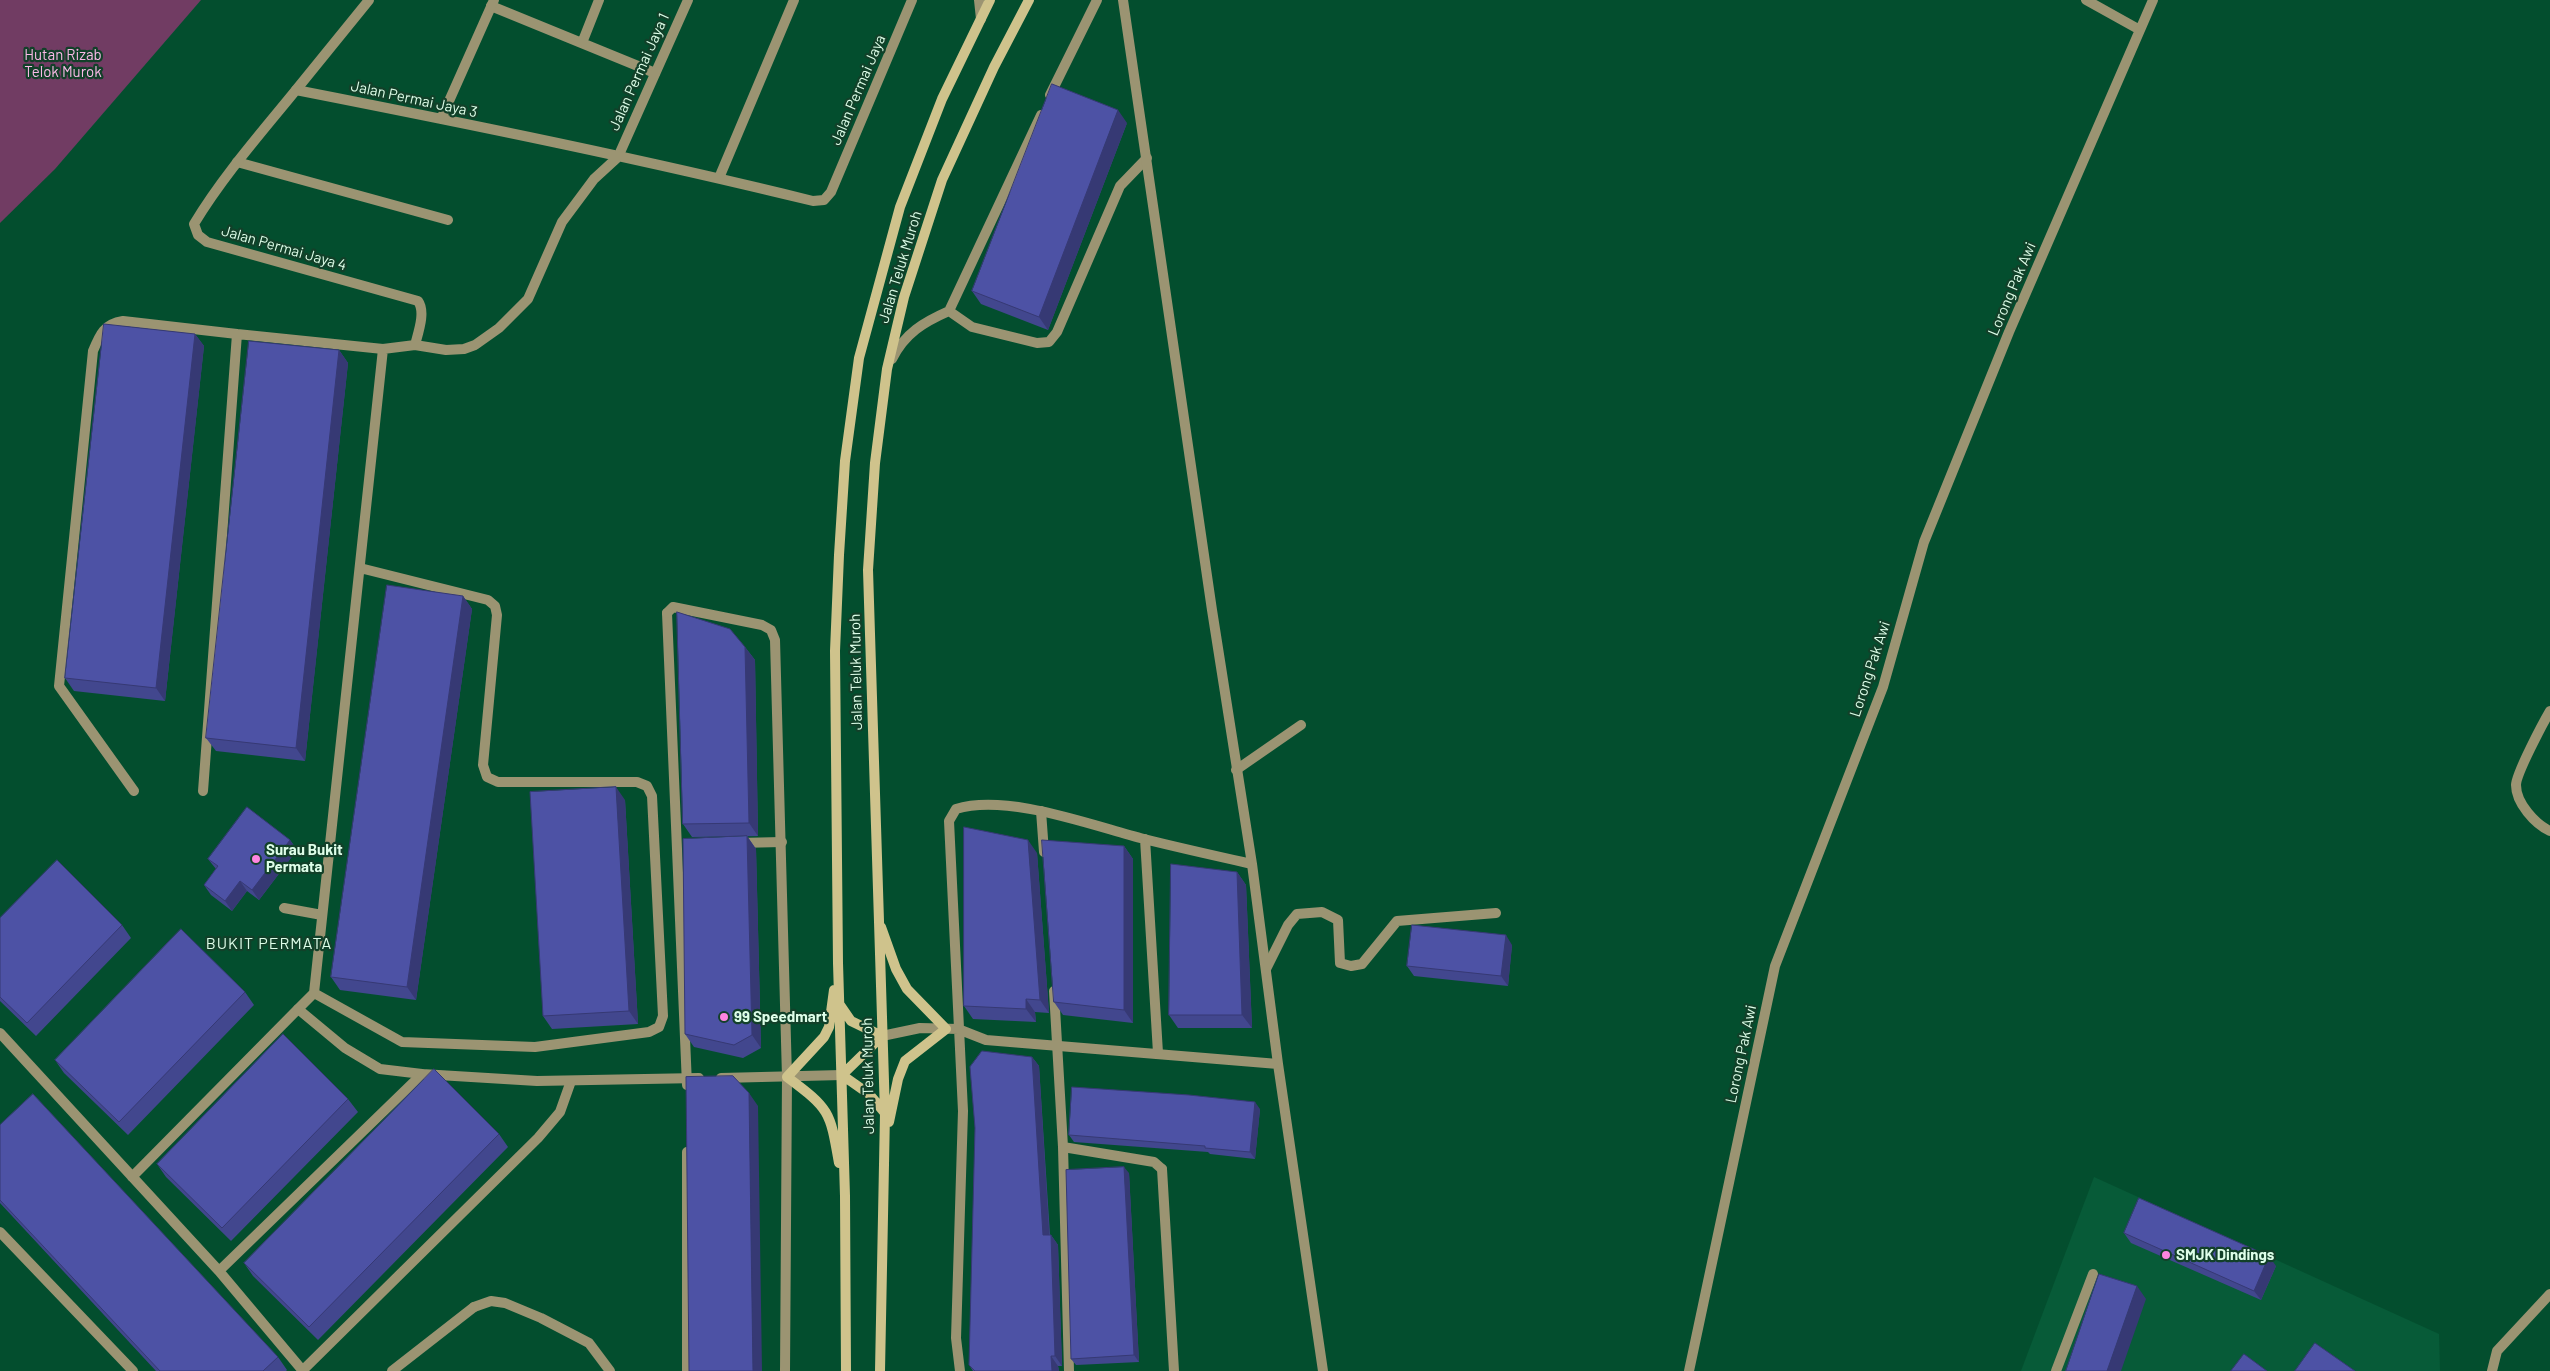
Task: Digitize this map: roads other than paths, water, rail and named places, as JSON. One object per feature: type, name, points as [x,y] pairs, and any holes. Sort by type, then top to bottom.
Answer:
[{"type":"main road","name":"Jalan Teluk Muroh","points":[[846,1371],[845,1196],[838,963],[835,651],[845,462],[859,358],[900,207],[942,99],[990,0]]},
{"type":"main road","name":"Jalan Teluk Muroh","points":[[880,1371],[885,1113],[877,917],[868,570],[875,463],[886,369],[904,297],[942,180],[994,67],[1029,0]]},
{"type":"main road","points":[[877,917],[896,969],[907,989],[946,1029],[905,1061],[898,1079],[885,1144]]},
{"type":"main road","points":[[838,963],[829,1027],[824,1037],[788,1077],[816,1098],[826,1110],[832,1122],[845,1196]]},
{"type":"main road","points":[[840,1005],[851,1021],[882,1036],[842,1075],[870,1094],[885,1113]]},
{"type":"street","points":[[369,0],[237,162],[448,220]]},
{"type":"street","points":[[582,43],[599,0]]},
{"type":"street","name":"Jalan Permai Jaya 1","points":[[618,157],[688,0]]},
{"type":"street","points":[[719,178],[794,0]]},
{"type":"street","name":"Jalan Permai Jaya","points":[[831,192],[912,0]]},
{"type":"street","points":[[979,0],[981,19]]},
{"type":"street","points":[[886,369],[898,347],[911,332],[923,322],[950,311],[1097,0]]},
{"type":"street","points":[[1123,0],[1236,770],[1252,864],[1278,1064],[1323,1371]]},
{"type":"street","points":[[2086,0],[2099,3],[2140,30]]},
{"type":"street","name":"Lorong Pak Awi","points":[[1689,1371],[1775,966],[1883,687],[1924,542],[2010,332],[2153,0]]},
{"type":"street","points":[[441,119],[492,3],[655,74]]},
{"type":"street","name":"Jalan Permai Jaya 3","points":[[296,90],[719,178],[813,201],[824,200],[831,192]]},
{"type":"street","points":[[134,792],[59,686],[92,351],[99,336],[111,323],[123,321],[383,349],[415,345],[446,350],[464,349],[475,345],[499,328],[528,298],[562,222],[594,179],[618,157]]},
{"type":"street","points":[[950,311],[972,327],[1037,343],[1049,342],[1057,332],[1120,186],[1147,158]]},
{"type":"street","name":"Jalan Permai Jaya 4","points":[[237,162],[194,224],[198,235],[207,242],[418,302],[422,306],[415,345]]},
{"type":"street","points":[[203,792],[237,334]]},
{"type":"street","points":[[132,1176],[314,993],[383,349]]},
{"type":"street","points":[[314,993],[402,1042],[534,1047],[649,1032],[659,1026],[663,1016],[652,796],[648,786],[637,782],[498,782],[487,777],[483,765],[497,615],[495,606],[488,600],[360,568]]},
{"type":"street","points":[[687,1098],[682,843],[667,613],[673,608],[762,625],[772,630],[775,640],[788,1077],[785,1371]]},
{"type":"street","points":[[2550,711],[2538,730],[2516,785],[2520,798],[2532,816],[2550,831]]},
{"type":"street","points":[[1236,770],[1301,724]]},
{"type":"street","points":[[960,1371],[956,1338],[963,1111],[949,821],[956,809],[972,804],[1041,811],[1145,839],[1252,864]]},
{"type":"street","points":[[1041,811],[1044,859]]},
{"type":"street","points":[[1145,839],[1158,1053]]},
{"type":"street","points":[[725,843],[782,842]]},
{"type":"street","points":[[284,908],[322,915]]},
{"type":"street","points":[[1266,969],[1288,925],[1297,914],[1322,912],[1338,920],[1340,963],[1351,966],[1362,964],[1397,921],[1496,912]]},
{"type":"street","points":[[1053,976],[1063,1147],[1069,1371]]},
{"type":"street","points":[[298,1009],[345,1048],[380,1069],[422,1074],[537,1081],[842,1075]]},
{"type":"street","points":[[882,1036],[920,1028],[958,1029],[986,1040],[1278,1064]]},
{"type":"street","points":[[0,1033],[219,1271],[302,1371],[538,1138],[560,1112],[571,1081]]},
{"type":"street","points":[[219,1271],[422,1074]]},
{"type":"street","points":[[687,1137],[688,1371]]},
{"type":"street","points":[[1063,1147],[1154,1162],[1162,1169],[1174,1371]]},
{"type":"street","points":[[0,1232],[132,1371]]},
{"type":"street","points":[[2056,1371],[2093,1274]]},
{"type":"street","points":[[2492,1371],[2497,1351],[2550,1294]]},
{"type":"street","points":[[392,1371],[474,1307],[491,1301],[505,1303],[541,1318],[589,1343],[610,1371]]},
{"type":"place","name":"Surau Bukit Permata","points":[[256,859]]},
{"type":"place","name":"99 Speedmart","points":[[724,1017]]},
{"type":"place","name":"SMJK Dindings","points":[[2166,1255]]},
{"type":"district","name":"BUKIT PERMATA","points":[[269,944]]},
{"type":"park label","name":"Hutan Rizab Telok Murok","points":[[63,64]]}]
